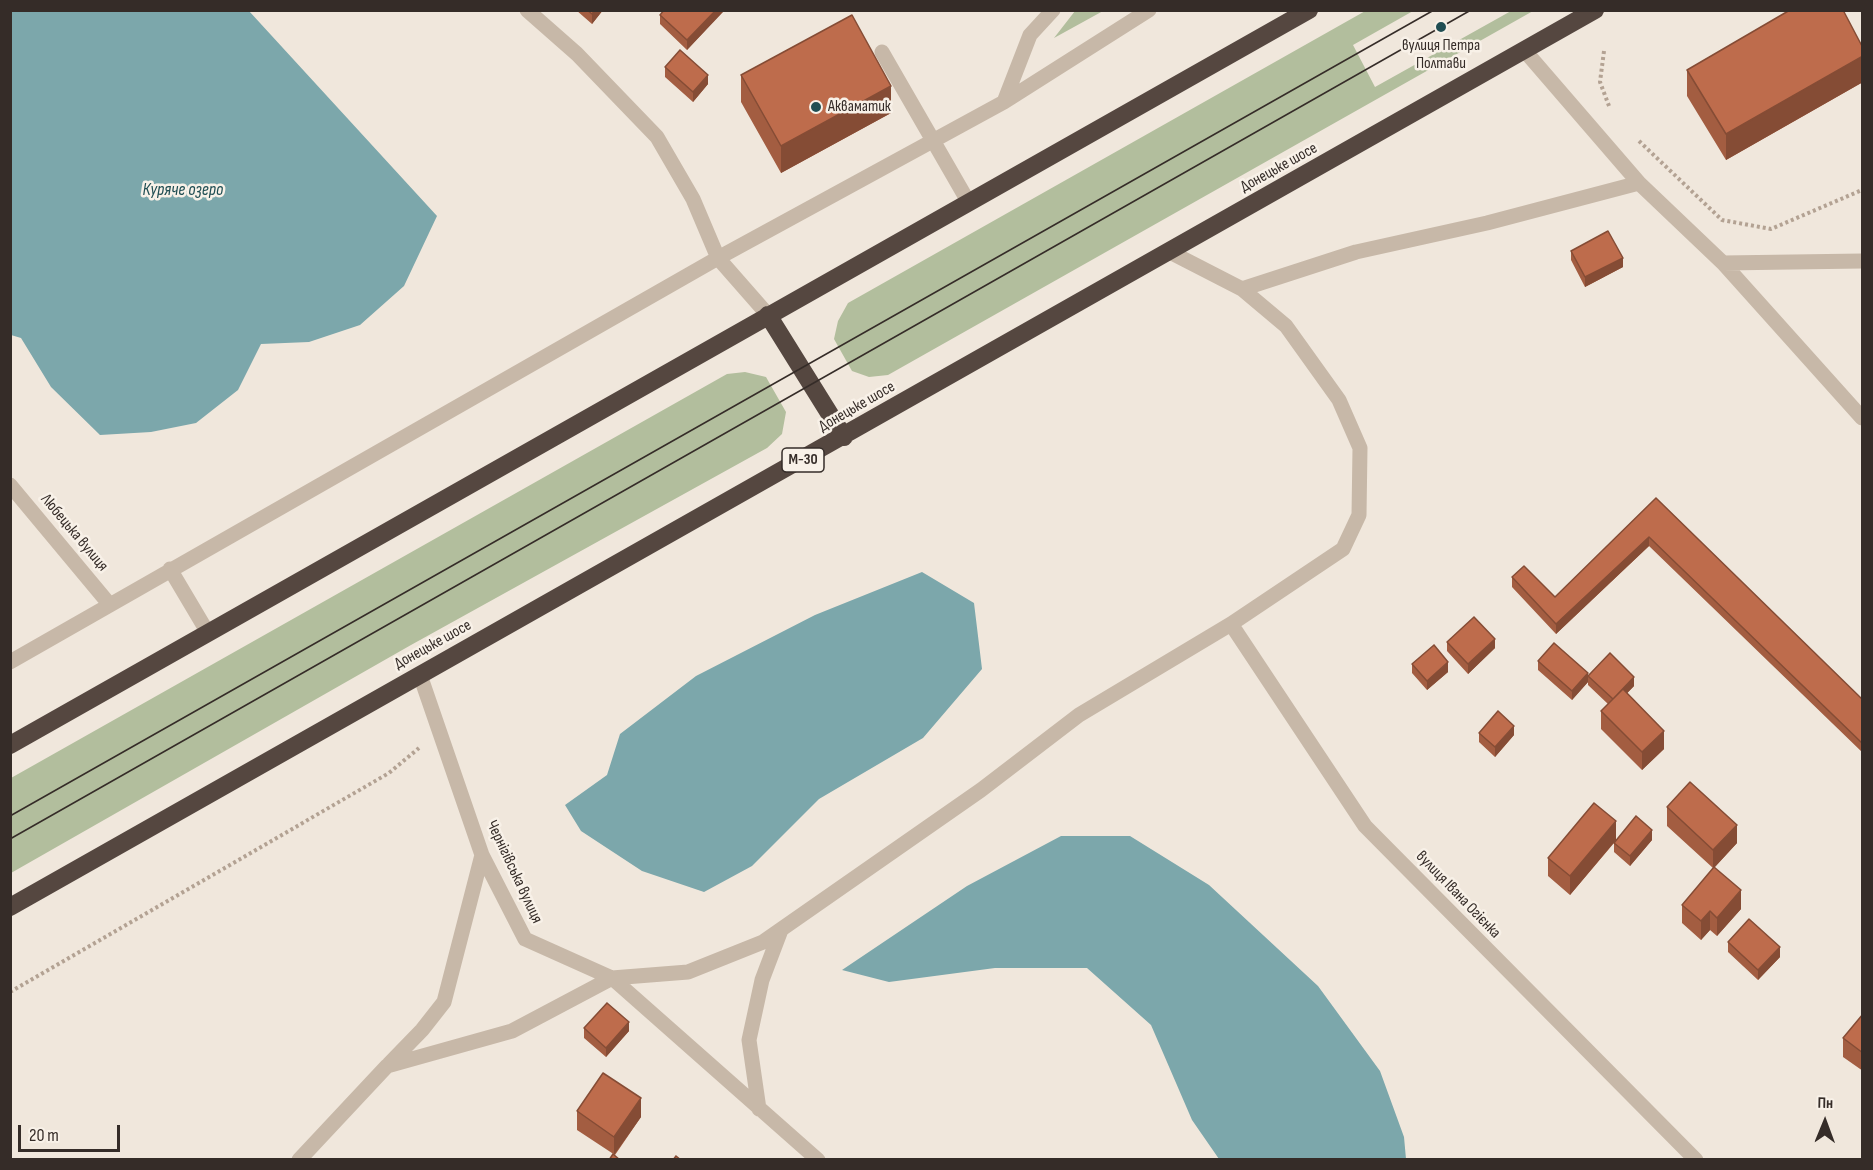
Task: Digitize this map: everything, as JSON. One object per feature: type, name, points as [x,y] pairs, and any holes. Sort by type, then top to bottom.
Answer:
[{"type":"highway","points":[[10,745],[1310,10]]},
{"type":"highway","name":"Донецьке шосе","points":[[10,907],[1595,10]]},
{"type":"highway","points":[[768,315],[844,437]]},
{"type":"street","points":[[527,10],[577,54],[657,137],[693,200],[718,258],[768,315]]},
{"type":"street","points":[[1004,102],[1030,35],[1053,10]]},
{"type":"street","points":[[10,662],[718,258],[1004,102],[1149,10]]},
{"type":"street","points":[[1525,51],[1639,183],[1724,262],[1863,418]]},
{"type":"street","points":[[882,52],[969,203]]},
{"type":"street","points":[[1242,289],[1356,252],[1487,223],[1639,183]]},
{"type":"street","points":[[387,1066],[512,1031],[612,978],[688,972],[764,942],[981,790],[1079,715],[1231,624],[1343,549],[1359,515],[1360,448],[1339,400],[1286,326],[1242,289],[1170,252]]},
{"type":"street","points":[[1724,262],[1863,261]]},
{"type":"street","name":"Любецька вулиця","points":[[10,485],[110,604]]},
{"type":"street","points":[[171,569],[208,633]]},
{"type":"street","name":"вулиця Івана Огієнка","points":[[1231,624],[1365,826],[1696,1160]]},
{"type":"street","name":"Чернігівська вулиця","points":[[420,675],[482,855],[525,939],[612,978],[818,1160]]},
{"type":"street","points":[[299,1160],[422,1030],[444,1002],[482,855]]},
{"type":"street","points":[[759,1109],[749,1040],[762,980],[781,930]]},
{"type":"path","points":[[1604,51],[1600,82],[1605,100],[1611,108]]},
{"type":"path","points":[[1630,133],[1722,220],[1771,229],[1863,190]]},
{"type":"path","points":[[10,992],[389,773],[439,731]]},
{"type":"green space","points":[[1367,10],[1413,11],[1353,45],[1375,87],[1511,11],[1533,11],[888,375],[869,377],[852,371],[834,339],[838,321],[848,303]]},
{"type":"green space","points":[[1075,11],[1103,11],[1054,38]]},
{"type":"green space","points":[[745,372],[766,377],[786,412],[782,434],[767,448],[411,645],[11,873],[11,778],[727,374]]},
{"type":"water","name":"Куряче озеро","points":[[10,11],[249,11],[437,216],[404,286],[360,325],[309,342],[261,344],[238,390],[196,423],[151,432],[100,435],[51,387],[21,338],[11,335]]},
{"type":"water","points":[[922,572],[974,603],[982,669],[923,738],[819,799],[752,866],[704,892],[642,871],[581,831],[565,805],[607,775],[620,734],[696,676],[815,615]]},
{"type":"water","points":[[1061,836],[1130,836],[1209,885],[1318,986],[1380,1071],[1404,1137],[1406,1159],[1219,1159],[1192,1120],[1151,1025],[1087,968],[995,968],[889,982],[842,970],[967,886]]},
{"type":"building","points":[[664,10],[716,10],[687,40],[660,15]]},
{"type":"building","points":[[1790,10],[1843,10],[1863,48],[1863,56],[1726,134],[1687,70]]},
{"type":"building","name":"Акваматик","points":[[852,15],[891,86],[781,146],[741,75]]},
{"type":"building","points":[[680,50],[708,75],[693,92],[665,67]]},
{"type":"building","points":[[1608,231],[1623,258],[1585,277],[1571,251]]},
{"type":"building","points":[[1656,498],[1863,700],[1863,744],[1649,537],[1556,624],[1512,577],[1524,566],[1555,597]]},
{"type":"building","points":[[1474,617],[1495,639],[1468,664],[1447,642]]},
{"type":"building","points":[[1554,643],[1588,673],[1572,691],[1538,661]]},
{"type":"building","points":[[1434,645],[1448,662],[1427,681],[1412,664]]},
{"type":"building","points":[[1610,653],[1634,677],[1613,699],[1588,676]]},
{"type":"building","points":[[1623,689],[1664,731],[1642,752],[1601,711]]},
{"type":"building","points":[[1498,711],[1514,726],[1495,747],[1479,733]]},
{"type":"building","points":[[1690,782],[1737,825],[1713,850],[1667,807]]},
{"type":"building","points":[[1594,803],[1616,821],[1570,876],[1548,858]]},
{"type":"building","points":[[1636,816],[1652,830],[1630,856],[1614,843]]},
{"type":"building","points":[[1714,867],[1741,890],[1717,918],[1710,911],[1701,921],[1682,905]]},
{"type":"building","points":[[1749,919],[1780,947],[1758,970],[1728,942]]},
{"type":"building","points":[[607,1003],[629,1022],[606,1048],[584,1028]]},
{"type":"building","points":[[1863,1014],[1863,1053],[1843,1038]]},
{"type":"building","points":[[603,1073],[641,1098],[614,1137],[577,1111]]},
{"type":"building","points":[[613,1154],[620,1160],[609,1160]]},
{"type":"tram line","points":[[10,816],[1434,10]]},
{"type":"tram line","points":[[10,839],[1471,10]]},
{"type":"place","name":"вулиця Петра Полтави","points":[[1441,27]]},
{"type":"place","name":"Акваматик","points":[[816,107]]}]
